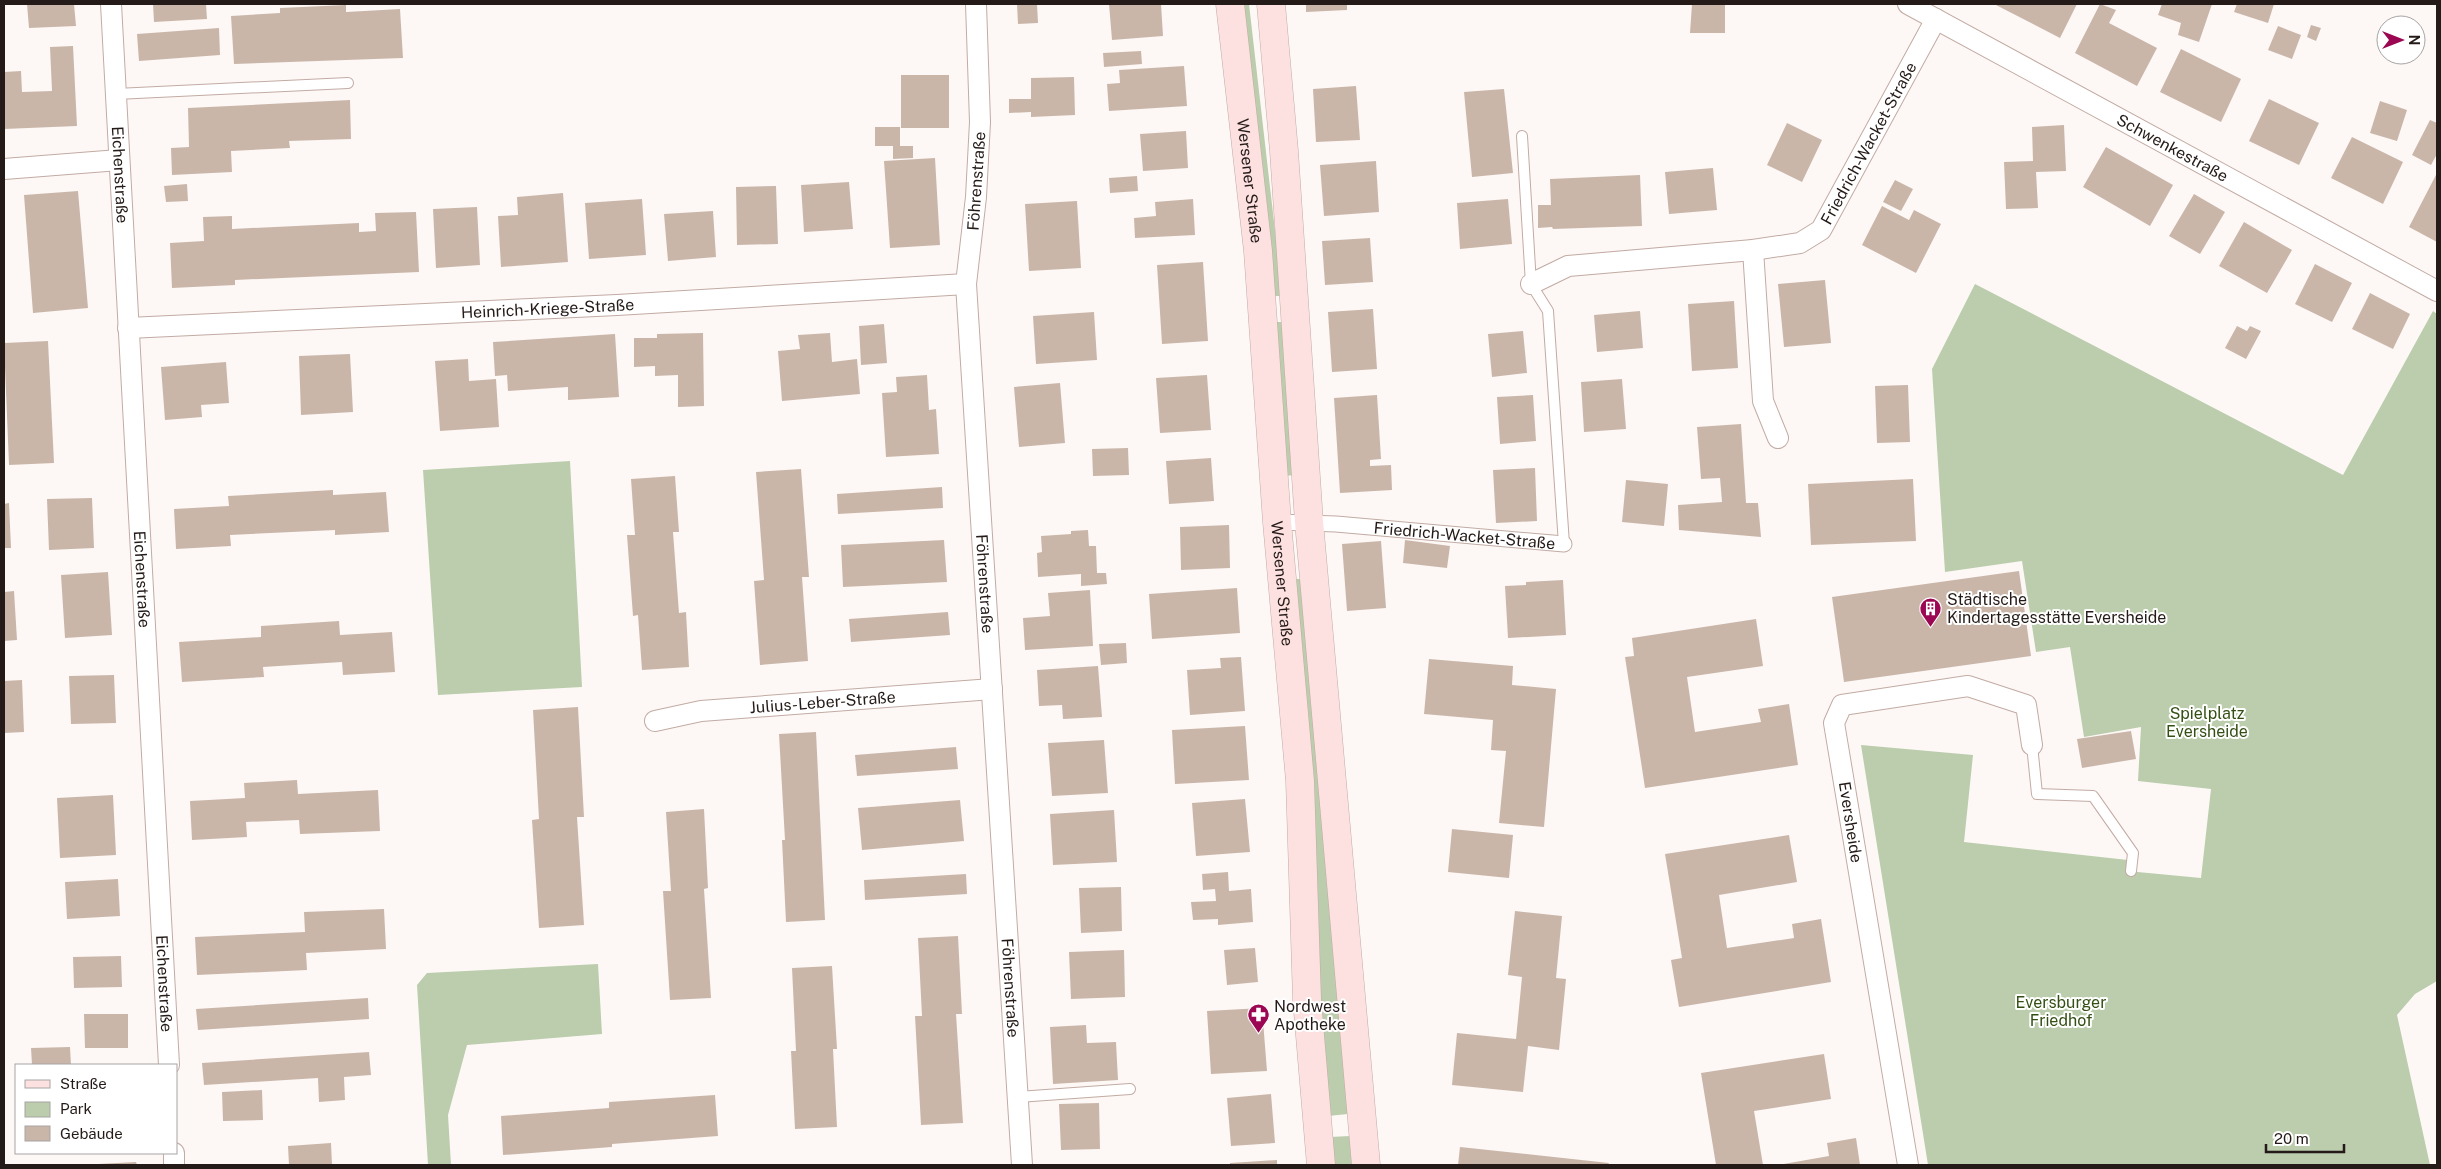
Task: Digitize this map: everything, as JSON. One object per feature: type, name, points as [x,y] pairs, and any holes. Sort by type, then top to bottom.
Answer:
[{"type":"main road","name":"Wersener Straße","points":[[1230,4],[1258,251],[1277,522],[1300,781],[1307,1000],[1321,1165]]},
{"type":"main road","name":"Wersener Straße","points":[[1270,4],[1284,151],[1309,522],[1366,1165]]},
{"type":"street","name":"Eichenstraße","points":[[111,4],[169,1064]]},
{"type":"street","name":"Föhrenstraße","points":[[976,4],[980,122],[976,196],[966,284],[1022,1165]]},
{"type":"street","name":"Schwenkestraße","points":[[1908,4],[2437,291]]},
{"type":"street","name":"Friedrich-Wacket-Straße","points":[[1532,284],[1568,266],[1753,250],[1800,243],[1821,230],[1936,19]]},
{"type":"street","points":[[4,169],[119,160]]},
{"type":"street","points":[[1753,250],[1763,401],[1778,438]]},
{"type":"street","name":"Heinrich-Kriege-Straße","points":[[128,328],[627,304],[966,284]]},
{"type":"street","name":"Friedrich-Wacket-Straße","points":[[1277,522],[1309,522],[1564,544]]},
{"type":"street","name":"Eversheide","points":[[1908,1165],[1834,723],[1842,705],[1968,686],[2026,705],[2032,745]]},
{"type":"street","name":"Julius-Leber-Straße","points":[[654,721],[709,710],[992,689]]},
{"type":"lane","points":[[116,94],[348,83]]},
{"type":"lane","name":"Friedrich-Wacket-Straße","points":[[1522,136],[1532,284],[1548,311],[1564,544]]},
{"type":"lane","points":[[2032,745],[2037,794],[2093,796],[2133,853],[2132,871]]},
{"type":"lane","points":[[1018,1097],[1130,1089]]},
{"type":"green space","points":[[1241,4],[1249,4],[1277,248],[1280,296],[1273,296]]},
{"type":"green space","points":[[1975,284],[2343,475],[2433,311],[2437,314],[2437,981],[2415,994],[2397,1015],[2430,1165],[1928,1165],[1861,745],[1973,755],[1964,842],[2128,860],[2127,871],[2201,878],[2211,789],[2138,781],[2141,727],[2084,737],[2070,647],[2036,652],[2022,561],[1945,572],[1932,369]]},
{"type":"green space","points":[[1276,322],[1283,322],[1293,475],[1286,476]]},
{"type":"green space","points":[[570,461],[582,687],[438,695],[423,470]]},
{"type":"green space","points":[[1295,579],[1301,579],[1348,1114],[1328,1116]]},
{"type":"green space","points":[[598,964],[602,1034],[467,1045],[448,1115],[451,1165],[428,1165],[417,985],[427,973]]},
{"type":"green space","points":[[1350,1136],[1353,1165],[1332,1165],[1330,1137]]},
{"type":"building","points":[[27,4],[74,4],[76,26],[29,28]]},
{"type":"building","points":[[153,4],[206,4],[207,19],[154,22]]},
{"type":"building","points":[[1017,4],[1037,4],[1038,23],[1018,24]]},
{"type":"building","points":[[1109,4],[1161,4],[1163,36],[1112,40]]},
{"type":"building","points":[[1306,4],[1347,4],[1347,10],[1306,12]]},
{"type":"building","points":[[1692,4],[1725,4],[1725,33],[1690,33]]},
{"type":"building","points":[[1994,4],[2077,4],[2060,38]]},
{"type":"building","points":[[2100,4],[2116,10],[2109,23],[2157,48],[2137,86],[2075,53]]},
{"type":"building","points":[[2162,4],[2212,4],[2199,42],[2178,35],[2181,23],[2158,15]]},
{"type":"building","points":[[2237,4],[2274,4],[2268,23],[2234,12]]},
{"type":"building","points":[[346,5],[346,12],[400,9],[403,58],[234,64],[231,16],[280,13],[280,8]]},
{"type":"building","points":[[2311,25],[2321,28],[2316,41],[2307,37]]},
{"type":"building","points":[[2278,26],[2301,35],[2292,59],[2268,50]]},
{"type":"building","points":[[219,28],[220,55],[139,61],[137,34]]},
{"type":"building","points":[[73,46],[77,126],[4,129],[4,72],[21,71],[22,92],[52,91],[50,47]]},
{"type":"building","points":[[2181,49],[2241,79],[2221,122],[2160,92]]},
{"type":"building","points":[[1141,51],[1142,64],[1104,67],[1103,53]]},
{"type":"building","points":[[1184,66],[1187,106],[1109,111],[1107,84],[1120,83],[1119,70]]},
{"type":"building","points":[[901,75],[949,75],[949,128],[901,128]]},
{"type":"building","points":[[1074,77],[1075,115],[1031,117],[1031,112],[1009,113],[1009,99],[1031,99],[1031,78]]},
{"type":"building","points":[[1356,86],[1360,140],[1316,142],[1313,89]]},
{"type":"building","points":[[1504,89],[1513,173],[1472,177],[1464,92]]},
{"type":"building","points":[[2269,99],[2319,123],[2299,165],[2249,141]]},
{"type":"building","points":[[350,100],[351,139],[289,141],[290,148],[231,151],[232,172],[172,175],[171,148],[189,147],[188,108]]},
{"type":"building","points":[[2380,101],[2407,110],[2397,141],[2370,133]]},
{"type":"building","points":[[2430,120],[2437,123],[2437,154],[2431,165],[2412,155]]},
{"type":"building","points":[[1787,123],[1822,140],[1802,182],[1767,165]]},
{"type":"building","points":[[2064,125],[2066,171],[2036,172],[2038,208],[2006,209],[2004,162],[2033,161],[2032,127]]},
{"type":"building","points":[[875,127],[900,127],[900,146],[913,146],[913,158],[893,159],[893,146],[875,146]]},
{"type":"building","points":[[1186,131],[1188,168],[1143,171],[1140,134]]},
{"type":"building","points":[[2352,137],[2403,162],[2383,204],[2331,178]]},
{"type":"building","points":[[2106,147],[2173,185],[2150,226],[2083,187]]},
{"type":"building","points":[[935,158],[940,245],[890,248],[884,161]]},
{"type":"building","points":[[1376,161],[1379,212],[1324,216],[1320,165]]},
{"type":"building","points":[[1713,168],[1717,210],[1669,214],[1665,172]]},
{"type":"building","points":[[2437,173],[2437,242],[2409,227]]},
{"type":"building","points":[[1640,175],[1642,226],[1538,228],[1538,205],[1551,205],[1550,179]]},
{"type":"building","points":[[1137,176],[1138,191],[1110,193],[1109,178]]},
{"type":"building","points":[[1895,180],[1913,189],[1901,211],[1883,202]]},
{"type":"building","points":[[849,182],[853,229],[804,232],[801,185]]},
{"type":"building","points":[[187,184],[188,201],[166,202],[164,186]]},
{"type":"building","points":[[776,186],[778,244],[737,245],[736,187]]},
{"type":"building","points":[[78,191],[88,308],[33,313],[24,195]]},
{"type":"building","points":[[563,193],[568,262],[501,267],[498,216],[518,215],[517,197]]},
{"type":"building","points":[[2194,194],[2225,212],[2200,254],[2169,236]]},
{"type":"building","points":[[642,199],[646,255],[589,259],[585,203]]},
{"type":"building","points":[[1193,199],[1195,235],[1135,238],[1134,218],[1156,216],[1155,202]]},
{"type":"building","points":[[1508,199],[1512,244],[1460,249],[1457,203]]},
{"type":"building","points":[[1077,201],[1081,268],[1029,271],[1025,204]]},
{"type":"building","points":[[1882,206],[1909,220],[1914,210],[1941,224],[1916,273],[1862,245]]},
{"type":"building","points":[[477,207],[480,265],[436,268],[433,209]]},
{"type":"building","points":[[713,211],[716,257],[668,261],[664,214]]},
{"type":"building","points":[[416,212],[419,272],[235,280],[235,285],[172,288],[170,243],[204,241],[203,217],[232,216],[232,229],[359,223],[359,232],[376,231],[375,213]]},
{"type":"building","points":[[2244,222],[2292,250],[2267,293],[2219,266]]},
{"type":"building","points":[[1370,238],[1373,282],[1325,285],[1322,241]]},
{"type":"building","points":[[1203,262],[1208,341],[1162,344],[1157,265]]},
{"type":"building","points":[[2315,264],[2352,283],[2332,322],[2295,304]]},
{"type":"building","points":[[1825,280],[1831,343],[1784,347],[1778,284]]},
{"type":"building","points":[[2370,293],[2410,314],[2393,349],[2352,329]]},
{"type":"building","points":[[1734,301],[1738,368],[1692,371],[1688,304]]},
{"type":"building","points":[[1373,309],[1377,369],[1332,372],[1328,312]]},
{"type":"building","points":[[1640,311],[1643,348],[1597,352],[1594,315]]},
{"type":"building","points":[[1094,312],[1097,360],[1036,364],[1033,316]]},
{"type":"building","points":[[884,324],[887,363],[861,365],[859,326]]},
{"type":"building","points":[[2237,326],[2247,331],[2250,326],[2261,331],[2246,359],[2225,348]]},
{"type":"building","points":[[1523,331],[1527,373],[1492,377],[1488,334]]},
{"type":"building","points":[[703,333],[704,406],[678,407],[678,375],[655,376],[655,366],[634,367],[634,338],[657,338],[657,334]]},
{"type":"building","points":[[830,333],[832,362],[857,359],[860,394],[782,401],[778,351],[800,349],[798,335]]},
{"type":"building","points":[[615,334],[619,397],[568,400],[568,387],[508,391],[507,375],[495,376],[493,342]]},
{"type":"building","points":[[48,341],[54,463],[9,465],[4,343]]},
{"type":"building","points":[[350,354],[353,412],[301,415],[299,356]]},
{"type":"building","points":[[468,359],[469,381],[496,379],[499,427],[440,431],[435,361]]},
{"type":"building","points":[[226,362],[229,403],[201,405],[202,417],[165,420],[161,367]]},
{"type":"building","points":[[927,375],[929,410],[936,409],[939,454],[886,457],[882,393],[897,392],[896,377]]},
{"type":"building","points":[[1207,375],[1211,430],[1160,433],[1156,378]]},
{"type":"building","points":[[1622,379],[1626,429],[1584,432],[1581,382]]},
{"type":"building","points":[[1060,383],[1065,443],[1019,447],[1014,387]]},
{"type":"building","points":[[1908,385],[1910,442],[1877,443],[1875,386]]},
{"type":"building","points":[[1377,395],[1381,459],[1370,460],[1370,466],[1391,465],[1392,490],[1340,493],[1334,398]]},
{"type":"building","points":[[1533,395],[1536,441],[1500,444],[1497,397]]},
{"type":"building","points":[[1741,424],[1746,503],[1758,503],[1761,537],[1679,530],[1678,505],[1722,502],[1720,478],[1701,479],[1697,427]]},
{"type":"building","points":[[1128,448],[1129,475],[1093,476],[1092,449]]},
{"type":"building","points":[[1211,458],[1214,501],[1169,504],[1166,461]]},
{"type":"building","points":[[1535,468],[1537,521],[1496,523],[1493,470]]},
{"type":"building","points":[[801,469],[809,577],[802,577],[808,661],[760,665],[754,581],[764,580],[756,472]]},
{"type":"building","points":[[675,476],[679,532],[673,532],[679,613],[686,612],[689,667],[642,670],[638,615],[633,616],[627,535],[635,535],[631,479]]},
{"type":"building","points":[[1913,479],[1916,541],[1811,545],[1808,484]]},
{"type":"building","points":[[1626,480],[1668,484],[1664,526],[1622,522]]},
{"type":"building","points":[[942,487],[943,508],[838,514],[837,494]]},
{"type":"building","points":[[333,490],[333,495],[386,492],[389,532],[335,535],[335,530],[230,535],[231,546],[176,549],[174,509],[229,506],[228,496]]},
{"type":"building","points":[[92,498],[94,548],[49,550],[47,499]]},
{"type":"building","points":[[9,503],[11,548],[4,548],[4,504]]},
{"type":"building","points":[[1229,525],[1230,568],[1181,570],[1180,527]]},
{"type":"building","points":[[1088,530],[1089,546],[1096,546],[1097,573],[1106,573],[1107,584],[1081,586],[1081,574],[1038,577],[1037,553],[1042,552],[1041,536],[1071,534],[1071,531]]},
{"type":"building","points":[[944,540],[947,582],[843,587],[841,545]]},
{"type":"building","points":[[1405,540],[1450,546],[1447,568],[1403,563]]},
{"type":"building","points":[[1381,541],[1386,608],[1347,611],[1342,544]]},
{"type":"building","name":"Städtische Kindertagesstätte Eversheide","points":[[2019,571],[2031,656],[1844,682],[1832,597]]},
{"type":"building","points":[[108,572],[112,635],[65,638],[61,575]]},
{"type":"building","points":[[1563,580],[1566,635],[1508,638],[1505,586],[1526,585],[1526,582]]},
{"type":"building","points":[[1237,588],[1240,633],[1152,639],[1149,594]]},
{"type":"building","points":[[1090,590],[1093,646],[1025,650],[1023,618],[1050,616],[1048,593]]},
{"type":"building","points":[[14,591],[17,640],[4,641],[4,592]]},
{"type":"building","points":[[948,612],[950,635],[851,642],[849,619]]},
{"type":"building","points":[[1756,619],[1763,666],[1687,677],[1695,732],[1761,722],[1758,709],[1789,704],[1798,765],[1645,788],[1625,657],[1634,656],[1632,638]]},
{"type":"building","points":[[339,621],[340,635],[392,632],[395,672],[343,675],[342,662],[263,667],[264,677],[182,682],[179,642],[261,637],[261,626]]},
{"type":"building","points":[[1126,643],[1127,663],[1101,665],[1099,644]]},
{"type":"building","points":[[1241,657],[1245,711],[1190,715],[1187,670],[1221,668],[1220,658]]},
{"type":"building","points":[[1429,659],[1513,666],[1512,685],[1556,689],[1544,827],[1499,823],[1506,751],[1491,750],[1493,720],[1424,714]]},
{"type":"building","points":[[1098,666],[1102,717],[1063,719],[1062,705],[1039,706],[1037,670]]},
{"type":"building","points":[[114,675],[116,723],[71,724],[69,676]]},
{"type":"building","points":[[22,680],[24,732],[4,733],[4,681]]},
{"type":"building","points":[[578,707],[584,817],[577,817],[584,925],[539,928],[532,820],[539,819],[533,710]]},
{"type":"building","points":[[1245,726],[1249,780],[1175,784],[1172,730]]},
{"type":"building","points":[[2131,731],[2136,759],[2082,768],[2077,739]]},
{"type":"building","points":[[816,732],[825,920],[786,922],[782,840],[785,840],[779,734]]},
{"type":"building","points":[[1104,740],[1108,793],[1052,796],[1048,743]]},
{"type":"building","points":[[956,747],[958,769],[857,776],[855,755]]},
{"type":"building","points":[[297,780],[298,794],[378,790],[380,831],[300,834],[299,820],[246,822],[247,837],[192,840],[190,801],[245,798],[244,783]]},
{"type":"building","points":[[113,795],[116,855],[60,858],[57,798]]},
{"type":"building","points":[[1245,799],[1250,852],[1196,856],[1192,803]]},
{"type":"building","points":[[960,800],[964,841],[862,850],[858,808]]},
{"type":"building","points":[[704,809],[708,888],[704,889],[711,998],[670,1000],[663,891],[671,891],[666,812]]},
{"type":"building","points":[[1114,810],[1117,862],[1053,865],[1050,814]]},
{"type":"building","points":[[1452,829],[1513,835],[1509,878],[1448,872]]},
{"type":"building","points":[[1789,835],[1797,882],[1719,895],[1727,948],[1794,938],[1792,924],[1821,919],[1831,982],[1679,1007],[1671,960],[1682,958],[1665,854]]},
{"type":"building","points":[[1228,872],[1229,891],[1251,889],[1253,922],[1218,925],[1218,919],[1193,920],[1191,902],[1216,901],[1215,889],[1203,890],[1202,874]]},
{"type":"building","points":[[966,874],[967,894],[865,900],[864,880]]},
{"type":"building","points":[[118,879],[120,916],[67,919],[65,882]]},
{"type":"building","points":[[1121,887],[1122,931],[1081,933],[1079,888]]},
{"type":"building","points":[[384,909],[386,949],[306,953],[307,970],[197,975],[195,937],[305,932],[304,912]]},
{"type":"building","points":[[1515,911],[1562,916],[1556,978],[1566,979],[1559,1050],[1528,1046],[1523,1092],[1452,1085],[1457,1033],[1516,1039],[1522,977],[1508,975]]},
{"type":"building","points":[[958,936],[962,1014],[956,1014],[963,1123],[921,1125],[915,1016],[922,1016],[918,938]]},
{"type":"building","points":[[1255,948],[1258,982],[1227,985],[1224,950]]},
{"type":"building","points":[[1124,950],[1125,997],[1071,999],[1069,952]]},
{"type":"building","points":[[121,956],[122,987],[74,988],[73,957]]},
{"type":"building","points":[[832,966],[837,1049],[833,1049],[837,1127],[795,1129],[791,1051],[796,1051],[792,968]]},
{"type":"building","points":[[368,998],[369,1019],[198,1030],[196,1009]]},
{"type":"building","points":[[1262,1008],[1267,1071],[1211,1074],[1207,1011]]},
{"type":"building","points":[[84,1014],[128,1014],[128,1048],[85,1048]]},
{"type":"building","points":[[1086,1025],[1087,1043],[1116,1042],[1118,1080],[1053,1084],[1050,1027]]},
{"type":"building","points":[[70,1047],[71,1064],[32,1064],[31,1048]]},
{"type":"building","points":[[369,1052],[371,1075],[344,1077],[345,1100],[319,1102],[318,1078],[204,1085],[202,1063]]},
{"type":"building","points":[[1824,1054],[1831,1099],[1754,1111],[1763,1165],[1716,1165],[1701,1073]]},
{"type":"building","points":[[262,1090],[263,1120],[223,1121],[222,1092]]},
{"type":"building","points":[[1271,1094],[1275,1143],[1231,1146],[1227,1098]]},
{"type":"building","points":[[715,1095],[718,1136],[612,1144],[612,1147],[503,1155],[501,1116],[609,1108],[609,1102]]},
{"type":"building","points":[[1099,1103],[1100,1149],[1061,1150],[1059,1104]]},
{"type":"building","points":[[1856,1138],[1860,1165],[1778,1165],[1829,1156],[1827,1143]]},
{"type":"building","points":[[331,1143],[332,1165],[289,1165],[288,1146]]},
{"type":"building","points":[[1460,1147],[1609,1163],[1608,1165],[1458,1165]]},
{"type":"building","points":[[1277,1160],[1277,1165],[1230,1165],[1230,1163]]},
{"type":"building","points":[[136,1162],[137,1165],[98,1165],[98,1164]]},
{"type":"place","name":"Städtische Kindertagesstätte Eversheide","points":[[1931,627]]},
{"type":"place","name":"Nordwest Apotheke","points":[[1258,1034]]},
{"type":"park label","name":"Spielplatz Eversheide","points":[[2207,722]]},
{"type":"park label","name":"Eversburger Friedhof","points":[[2061,1011]]}]
